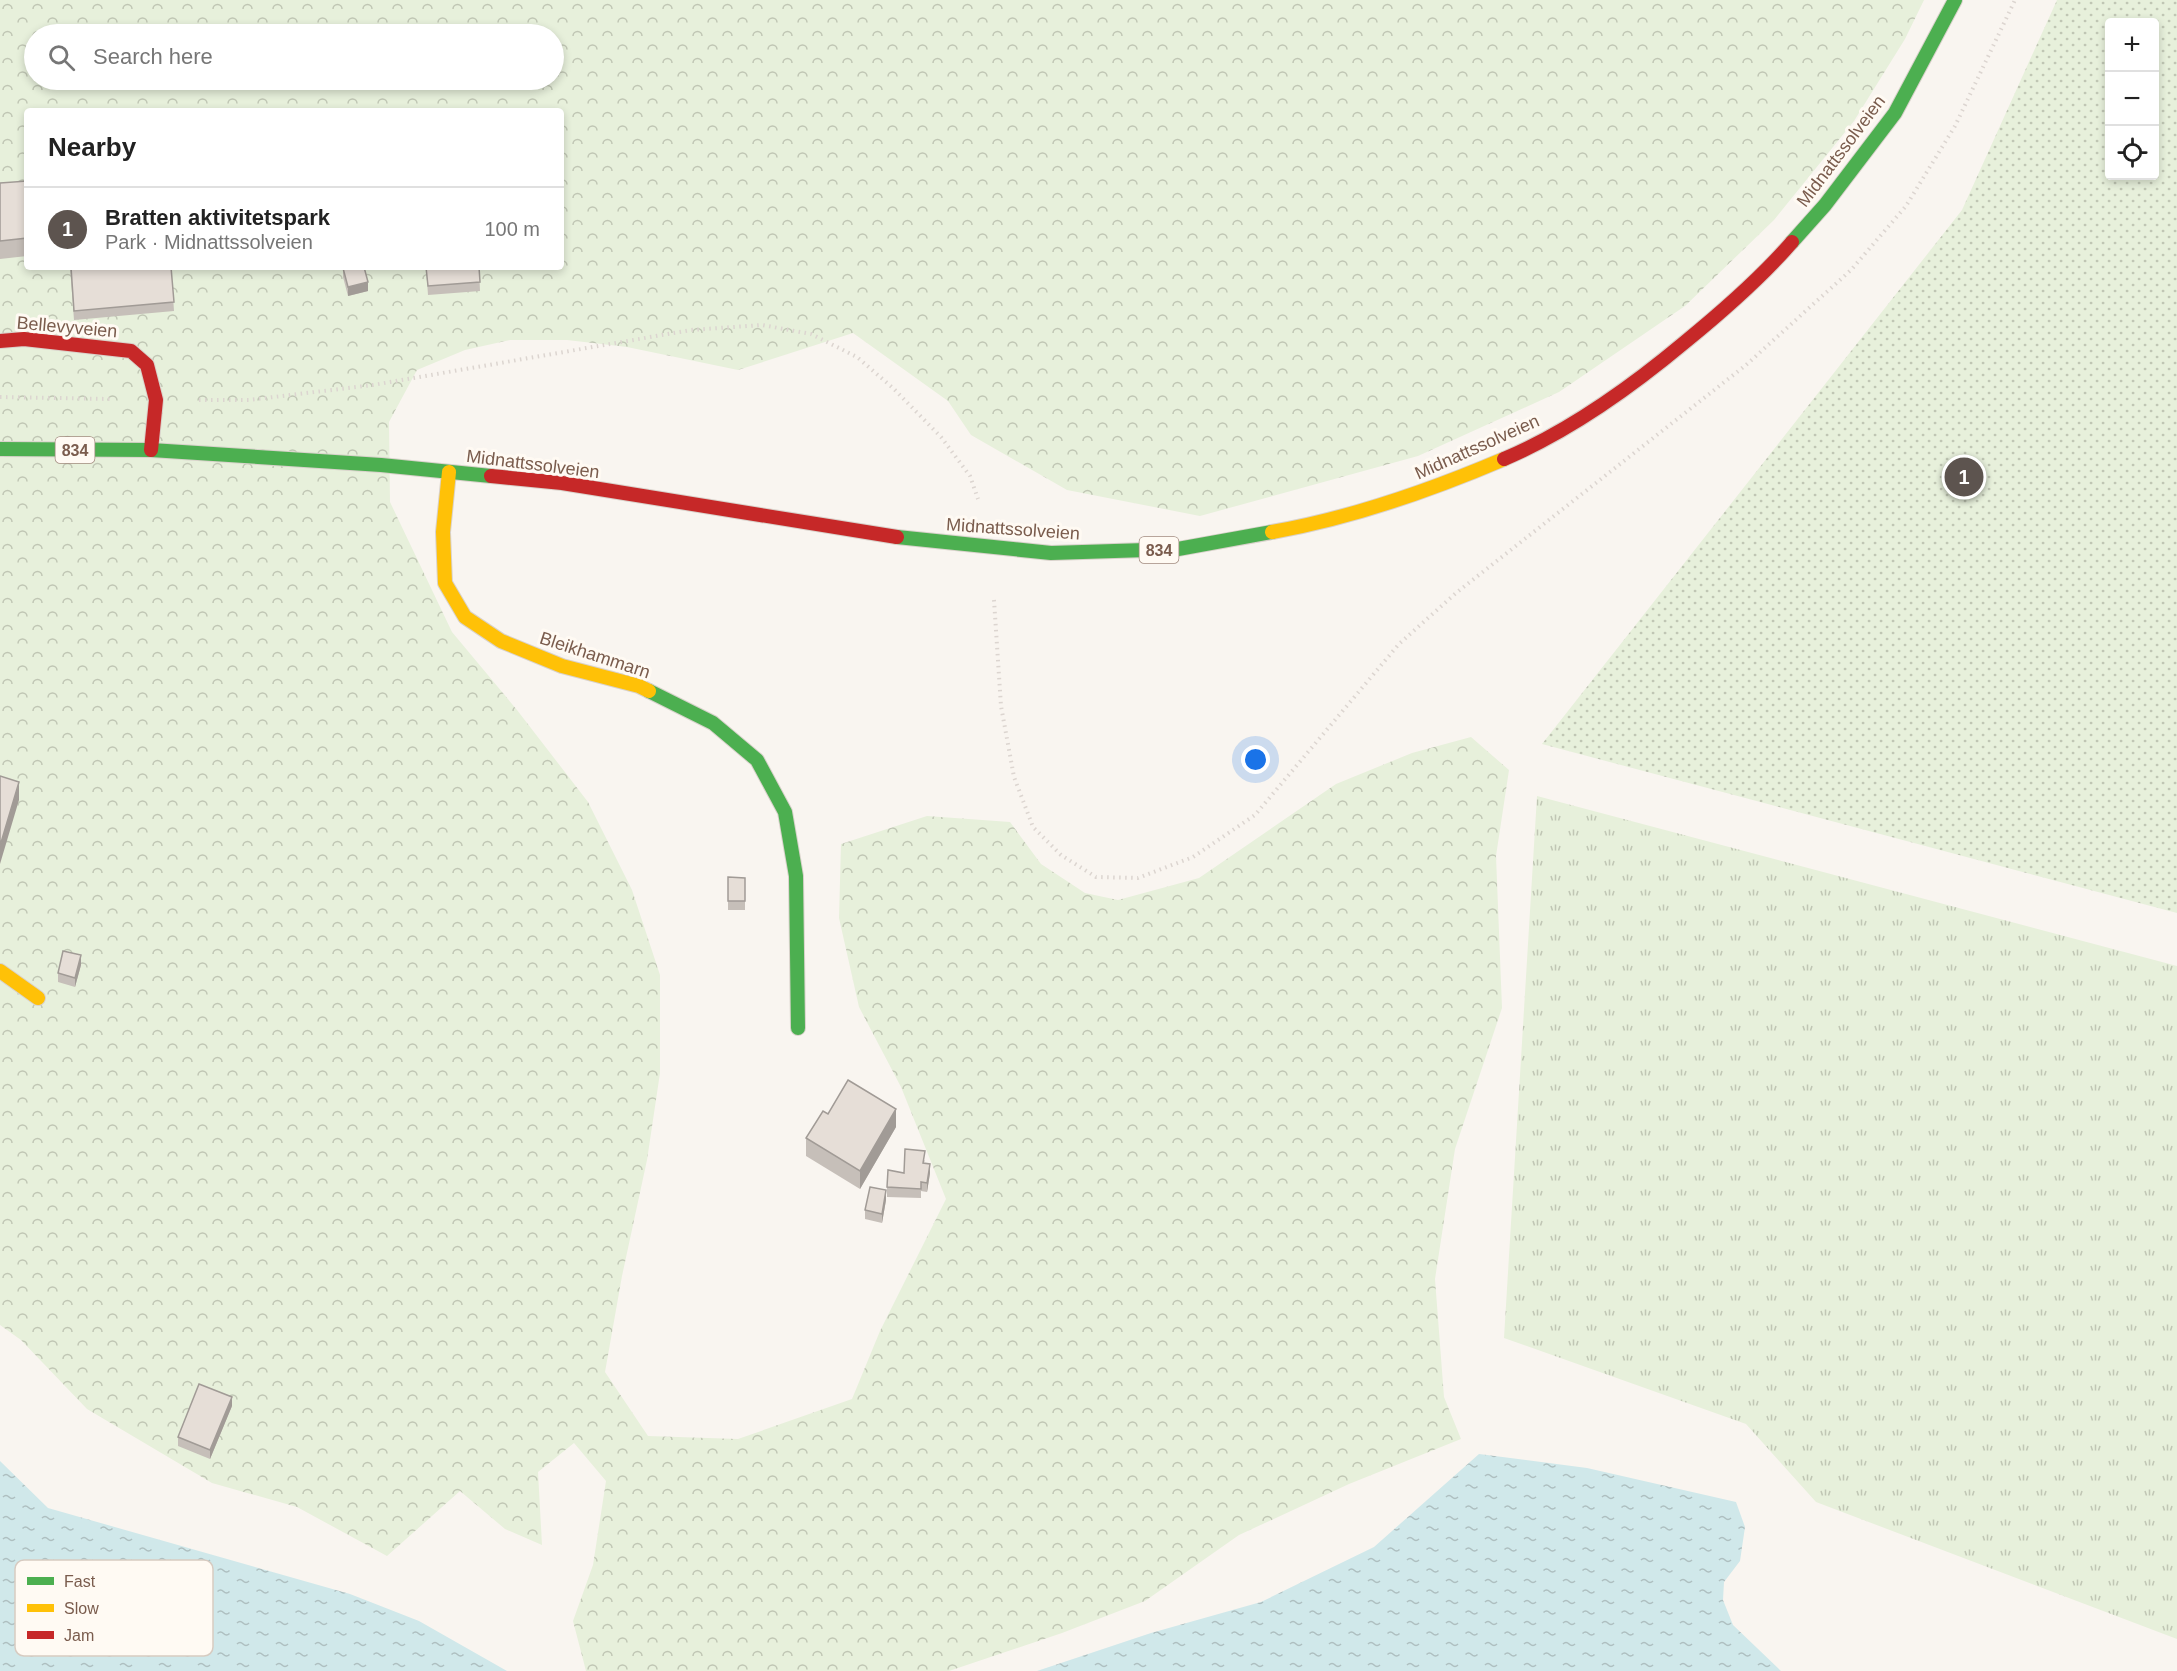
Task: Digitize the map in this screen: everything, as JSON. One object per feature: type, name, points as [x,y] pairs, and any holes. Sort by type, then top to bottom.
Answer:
[{"type":"main road","name":"Midnattssolveien","points":[[0,449],[151,450],[381,465],[562,483],[906,539],[1051,553],[1178,549],[1315,525],[1429,490],[1511,456],[1582,418],[1644,376],[1722,312],[1772,265],[1825,205],[1895,113],[1955,0]]},
{"type":"main road","name":"Bellevyveien","points":[[0,341],[24,339],[131,351],[147,365],[156,400],[151,450]]},
{"type":"main road","name":"Bleikhammarn","points":[[449,472],[443,532],[445,583],[465,616],[501,641],[562,666],[639,686],[714,723],[757,760],[785,812],[796,876],[798,1028]]},
{"type":"main road","points":[[0,971],[38,998]]},
{"type":"path","points":[[994,600],[1001,706],[1014,777],[1033,827],[1061,855],[1096,877],[1138,878],[1193,857],[1255,815],[1399,644],[1455,593],[1746,365],[1851,270],[1905,206],[1955,126],[2015,0]]},
{"type":"path","points":[[0,397],[249,400],[373,385],[691,330],[762,325],[811,334],[857,357],[893,388],[940,437],[970,476],[978,499]]},
{"type":"green space","points":[[0,0],[1924,0],[1905,39],[1854,121],[1774,220],[1685,306],[1559,392],[1418,456],[1200,516],[1067,490],[971,435],[948,401],[853,333],[738,370],[627,347],[567,340],[510,340],[465,350],[417,370],[389,422],[390,502],[452,632],[517,710],[588,802],[632,890],[660,975],[660,1073],[647,1160],[622,1276],[605,1372],[648,1436],[738,1439],[852,1399],[880,1331],[946,1199],[901,1087],[859,1007],[839,918],[841,844],[927,816],[1010,822],[1041,864],[1085,893],[1118,900],[1199,878],[1336,784],[1412,753],[1471,737],[1509,770],[1496,856],[1502,1008],[1455,1149],[1435,1279],[1444,1397],[1461,1439],[1349,1484],[1239,1535],[1145,1601],[1062,1633],[949,1671],[586,1671],[573,1621],[593,1565],[606,1481],[574,1443],[538,1472],[542,1545],[505,1529],[460,1491],[387,1556],[297,1507],[212,1483],[87,1409],[21,1340],[0,1325]]},
{"type":"green space","points":[[2057,0],[2177,0],[2177,913],[1542,744],[1962,210]]},
{"type":"green space","points":[[1537,796],[2177,966],[2177,1639],[1816,1502],[1746,1424],[1504,1338]]},
{"type":"water","points":[[1479,1454],[1587,1468],[1736,1502],[1745,1527],[1740,1561],[1724,1582],[1723,1600],[1733,1625],[1781,1671],[1037,1671],[1151,1633],[1261,1602],[1374,1547]]},
{"type":"water","points":[[0,1461],[48,1508],[350,1594],[419,1621],[507,1671],[0,1671]]},
{"type":"building","points":[[24,181],[24,238],[0,241],[0,183]]},
{"type":"building","points":[[71,270],[171,270],[174,302],[74,311]]},
{"type":"building","points":[[344,270],[365,270],[368,282],[348,287]]},
{"type":"building","points":[[426,270],[479,270],[480,282],[428,286]]},
{"type":"building","points":[[0,776],[19,782],[0,846]]},
{"type":"building","points":[[728,877],[745,878],[745,901],[728,901]]},
{"type":"building","points":[[63,951],[81,955],[75,978],[58,973]]},
{"type":"building","points":[[848,1080],[896,1109],[860,1171],[806,1138],[823,1111],[828,1114]]},
{"type":"building","points":[[905,1149],[925,1151],[923,1163],[930,1164],[927,1183],[921,1182],[921,1189],[887,1187],[888,1170],[904,1173]]},
{"type":"building","points":[[870,1187],[886,1190],[882,1214],[865,1210]]},
{"type":"building","points":[[199,1384],[232,1397],[210,1450],[178,1437]]},
{"type":"traffic: fast","points":[[1792,242],[1825,205],[1895,113],[1955,0]]},
{"type":"traffic: fast","points":[[0,449],[151,450],[381,465],[491,476]]},
{"type":"traffic: fast","points":[[897,537],[1051,553],[1178,549],[1272,532]]},
{"type":"traffic: fast","points":[[649,691],[713,723],[757,760],[785,812],[796,876],[798,1028]]},
{"type":"traffic: slow","points":[[1272,532],[1331,519],[1390,502],[1504,459]]},
{"type":"traffic: slow","points":[[449,472],[443,532],[445,583],[465,617],[501,641],[562,666],[639,686],[649,691]]},
{"type":"traffic: slow","points":[[0,971],[38,998]]},
{"type":"traffic: jam","points":[[1504,459],[1576,422],[1643,376],[1727,306],[1792,242]]},
{"type":"traffic: jam","points":[[0,341],[24,339],[131,351],[147,365],[156,400],[151,450]]},
{"type":"traffic: jam","points":[[491,476],[562,483],[897,537]]},
{"type":"place","name":"Bratten aktivitetspark","points":[[1964,477]]}]
